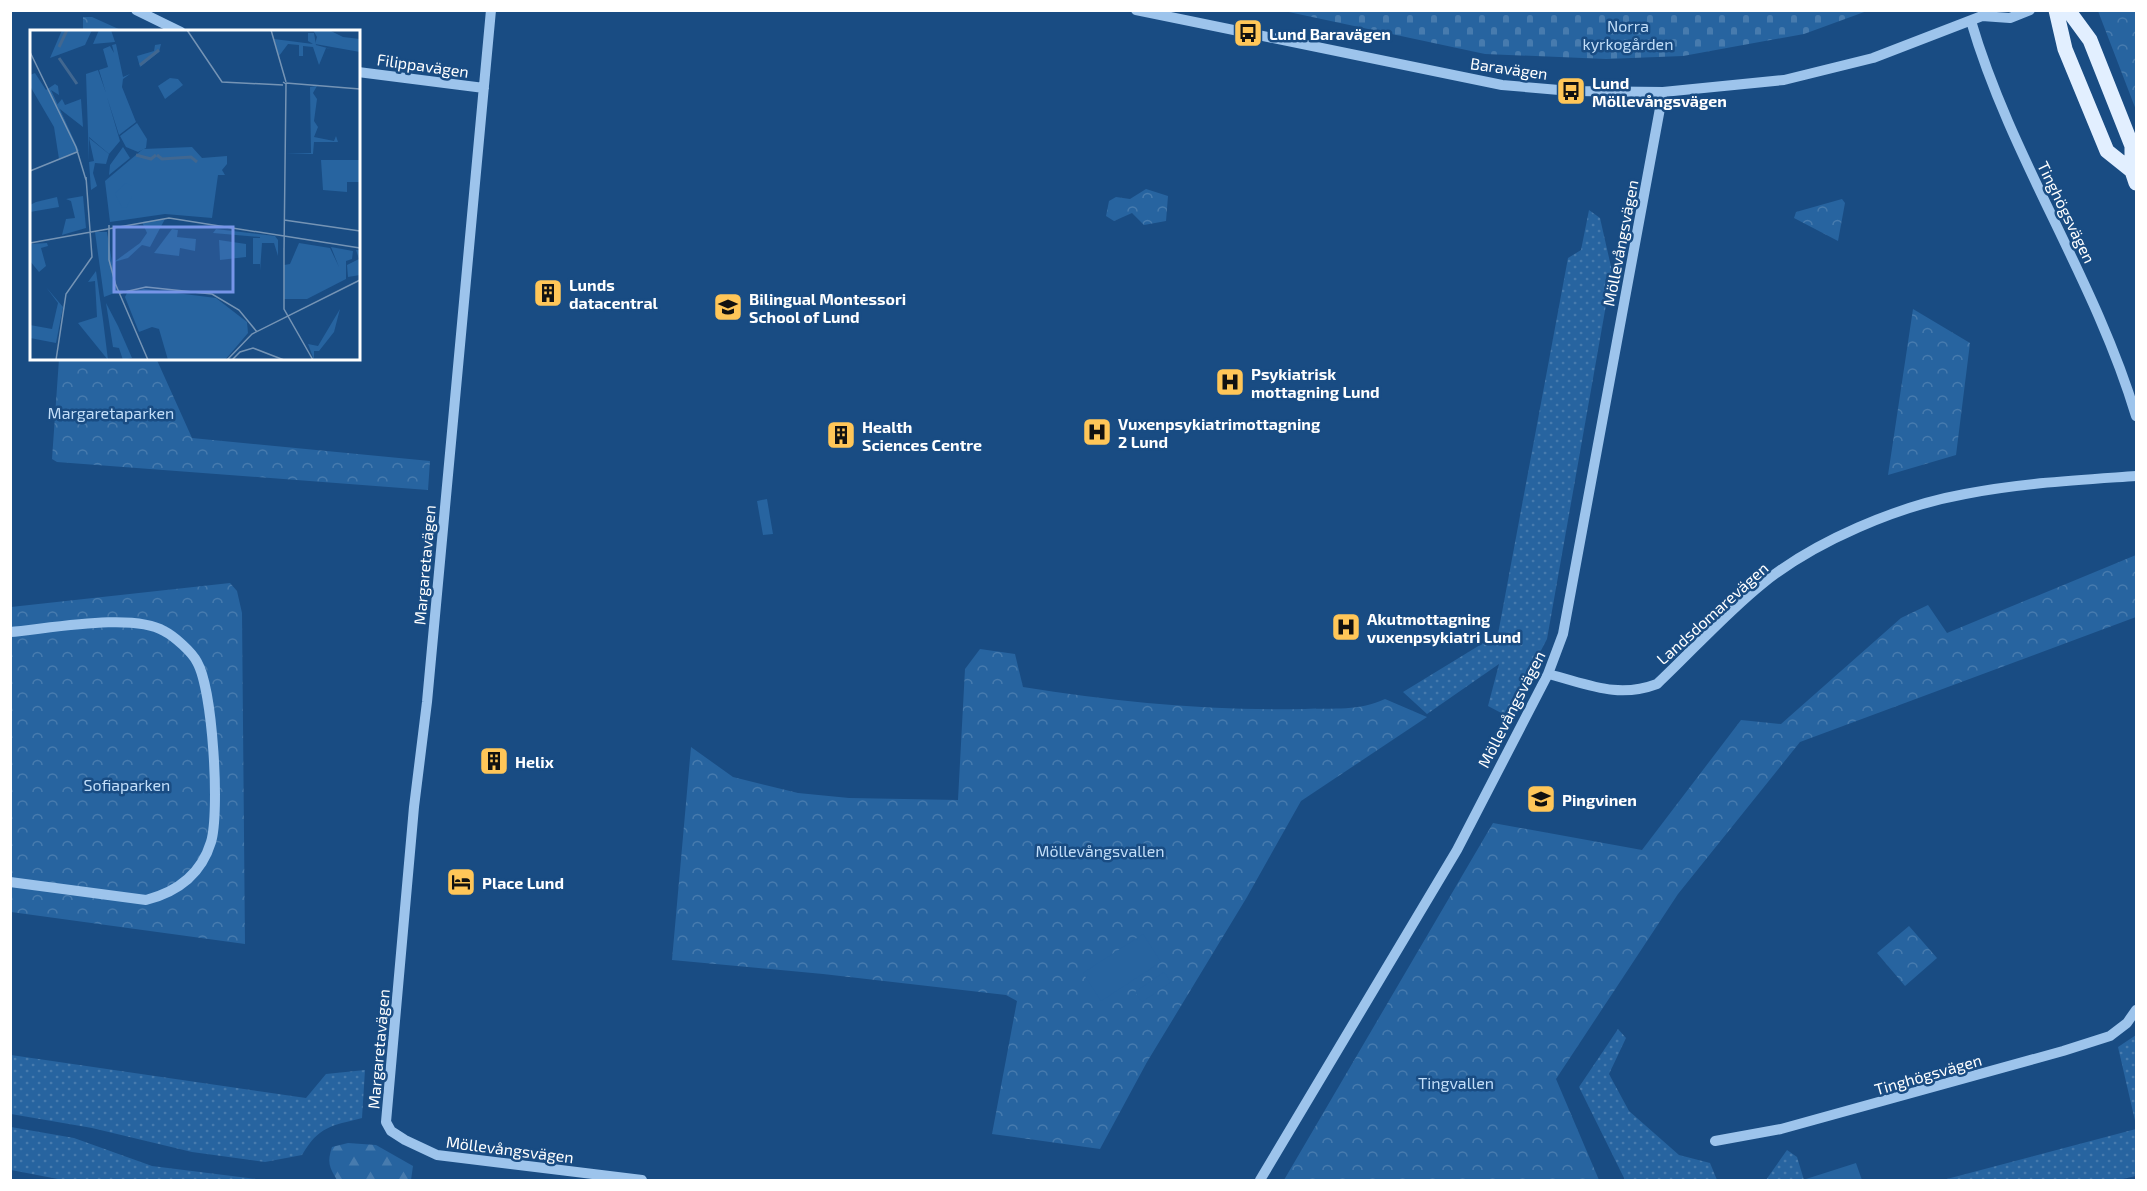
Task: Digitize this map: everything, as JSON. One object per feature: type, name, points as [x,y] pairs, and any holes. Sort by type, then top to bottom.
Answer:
[{"type":"main road","points":[[2056,10],[2065,49],[2108,151],[2134,177]]},
{"type":"main road","points":[[2068,10],[2090,40],[2132,146],[2134,177]]},
{"type":"street","points":[[136,10],[177,30]]},
{"type":"street","name":"Margaretavägen","points":[[386,1122],[491,10]]},
{"type":"street","name":"Baravägen","points":[[1136,10],[1502,85],[1571,92],[1663,92],[1784,80],[1873,58],[1980,16],[2010,18],[2030,10]]},
{"type":"street","name":"Tinghögsvägen","points":[[1980,16],[1981,55],[2019,148],[2104,325],[2136,416]]},
{"type":"street","name":"Filippavägen","points":[[360,72],[484,88]]},
{"type":"street","name":"Möllevångsvägen","points":[[1260,1180],[1457,850],[1548,674],[1563,634],[1663,92]]},
{"type":"street","name":"Landsdomarevägen","points":[[1548,674],[1599,688],[1636,692],[1657,684],[1762,584],[1833,540],[1900,512],[1962,494],[2025,485],[2136,476]]},
{"type":"street","points":[[10,632],[102,623],[134,623],[164,630],[196,660],[207,685],[213,746],[214,825],[210,843],[198,867],[180,888],[146,900],[10,882]]},
{"type":"street","name":"Tinghögsvägen","points":[[1715,1141],[1781,1129],[2063,1051],[2110,1036],[2127,1023],[2136,1010]]},
{"type":"street","name":"Möllevångsvägen","points":[[386,1122],[391,1131],[437,1155],[642,1180]]},
{"type":"green space","name":"Norra kyrkogården","points":[[1284,11],[1867,11],[1804,34],[1683,56],[1606,59],[1485,54]]},
{"type":"green space","points":[[2098,11],[2136,11],[2136,110]]},
{"type":"green space","points":[[83,17],[92,17],[121,30],[83,30]]},
{"type":"green space","points":[[1146,189],[1168,196],[1166,221],[1144,225],[1132,213],[1114,221],[1106,216],[1109,201],[1116,197],[1130,199]]},
{"type":"green space","points":[[1842,199],[1845,203],[1838,241],[1794,218],[1796,212]]},
{"type":"green space","points":[[1589,210],[1600,218],[1612,271],[1547,639],[1507,716],[1488,706],[1499,664],[1427,714],[1403,692],[1498,634],[1568,258],[1581,250]]},
{"type":"green space","points":[[1913,309],[1970,343],[1956,455],[1888,475]]},
{"type":"green space","name":"Margaretaparken","points":[[59,360],[157,360],[192,438],[430,461],[428,490],[57,462],[52,459]]},
{"type":"green space","points":[[767,499],[773,534],[763,535],[757,501]]},
{"type":"green space","name":"Tingvallen","points":[[2136,555],[2136,617],[1800,742],[1678,894],[1556,1079],[1599,1180],[1284,1180],[1493,823],[1642,850],[1741,720],[1781,724],[1901,618],[1928,605],[1947,633]]},
{"type":"green space","name":"Sofiaparken","points":[[230,583],[237,591],[242,613],[245,944],[11,912],[11,607]]},
{"type":"green space","name":"Möllevångsvallen","points":[[980,649],[1015,654],[1023,687],[1128,701],[1234,709],[1346,708],[1376,703],[1385,699],[1427,717],[1301,801],[1247,897],[1147,1062],[1100,1149],[992,1134],[1017,1001],[1006,995],[823,974],[672,960],[691,747],[733,777],[798,793],[849,798],[958,800],[965,669]]},
{"type":"green space","points":[[1909,926],[1937,958],[1905,986],[1877,953]]},
{"type":"green space","points":[[1143,934],[1161,962],[1101,1001],[1083,973]]},
{"type":"green space","points":[[1164,972],[1171,982],[1142,1002],[1135,992]]},
{"type":"green space","points":[[1618,1029],[1626,1038],[1609,1074],[1629,1111],[1679,1155],[1710,1163],[1717,1180],[1625,1180],[1579,1087]]},
{"type":"green space","points":[[2136,1035],[2136,1125],[2118,1047]]},
{"type":"green space","points":[[11,1055],[306,1098],[326,1074],[365,1070],[362,1118],[342,1123],[320,1133],[302,1155],[265,1162],[192,1152],[92,1128],[11,1114]]},
{"type":"green space","points":[[11,1127],[74,1138],[152,1166],[264,1180],[63,1180],[11,1170]]},
{"type":"green space","points":[[2136,1129],[2136,1176],[2118,1180],[1943,1180]]},
{"type":"green space","points":[[348,1143],[376,1145],[413,1166],[411,1180],[337,1180],[329,1161],[330,1152],[332,1147]]},
{"type":"green space","points":[[1787,1150],[1797,1157],[1804,1180],[1766,1180]]},
{"type":"green space","points":[[1856,1163],[1862,1180],[1806,1179]]},
{"type":"place","name":"Lund Baravägen","points":[[1248,33]]},
{"type":"place","name":"Lund Möllevångsvägen","points":[[1571,91]]},
{"type":"place","name":"Lunds datacentral","points":[[548,293]]},
{"type":"place","name":"Bilingual Montessori School of Lund","points":[[728,307]]},
{"type":"place","name":"Psykiatrisk mottagning Lund","points":[[1230,382]]},
{"type":"place","name":"Vuxenpsykiatrimottagning 2 Lund","points":[[1097,432]]},
{"type":"place","name":"Health Sciences Centre","points":[[841,435]]},
{"type":"place","name":"Akutmottagning vuxenpsykiatri Lund","points":[[1346,627]]},
{"type":"place","name":"Helix","points":[[494,761]]},
{"type":"place","name":"Pingvinen","points":[[1541,799]]},
{"type":"place","name":"Place Lund","points":[[461,882]]}]
